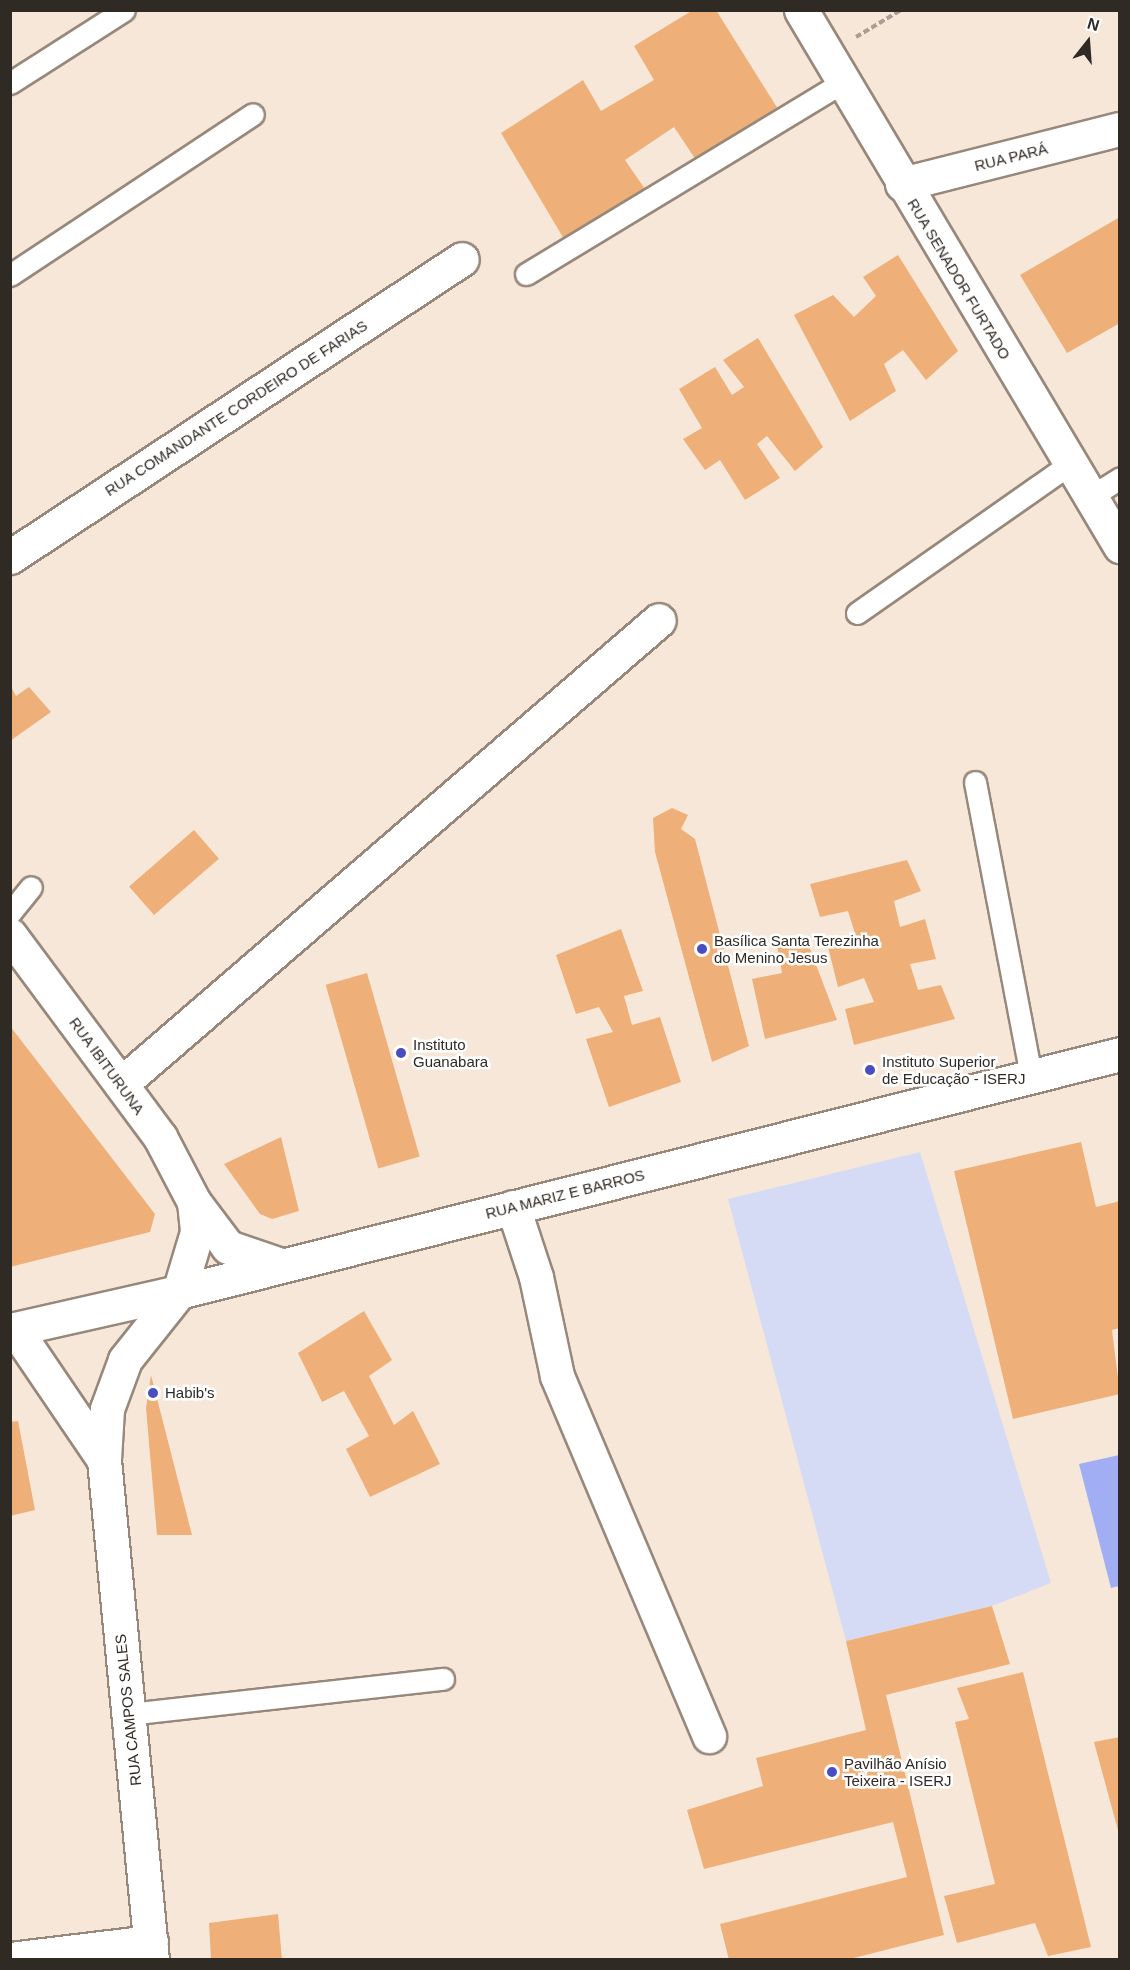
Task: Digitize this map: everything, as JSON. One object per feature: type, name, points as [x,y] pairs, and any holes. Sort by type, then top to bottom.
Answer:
[{"type":"street","name":"RUA SENADOR FURTADO","points":[[801,10],[902,184],[1119,546]]},
{"type":"street","name":"RUA PARÁ","points":[[902,184],[1119,129]]},
{"type":"street","name":"RUA COMANDANTE CORDEIRO DE FARIAS","points":[[10,557],[462,260]]},
{"type":"street","points":[[121,1084],[659,620]]},
{"type":"street","name":"RUA IBITURUNA","points":[[10,935],[160,1137],[194,1202],[228,1247],[281,1265]]},
{"type":"street","name":"RUA MARIZ E BARROS","points":[[13,1329],[179,1293],[281,1265],[1119,1054]]},
{"type":"street","name":"RUA IBITURUNA","points":[[179,1293],[197,1232],[194,1202]]},
{"type":"street","points":[[513,1207],[536,1277],[557,1376],[709,1736]]},
{"type":"street","name":"RUA CAMPOS SALES","points":[[152,1951],[104,1460],[108,1409],[125,1360],[179,1293]]},
{"type":"street","name":"RUA CAMPOS SALES","points":[[13,1329],[104,1460]]},
{"type":"street","points":[[10,1959],[152,1951]]},
{"type":"lane","points":[[10,83],[124,10]]},
{"type":"lane","points":[[526,274],[843,82]]},
{"type":"lane","points":[[10,275],[253,114]]},
{"type":"lane","points":[[857,613],[1070,464]]},
{"type":"lane","points":[[1090,497],[1119,478]]},
{"type":"lane","points":[[975,782],[1031,1076]]},
{"type":"lane","points":[[10,913],[31,887]]},
{"type":"lane","points":[[129,1714],[442,1678]]},
{"type":"path","points":[[826,54],[901,10]]},
{"type":"shaded area","points":[[920,1152],[1051,1583],[992,1606],[846,1641],[728,1199]]},
{"type":"water","points":[[1119,1455],[1119,1586],[1111,1588],[1079,1464]]},
{"type":"building","points":[[693,10],[716,10],[778,109],[696,160],[674,127],[625,160],[647,192],[564,239],[501,133],[583,80],[601,111],[654,80],[634,46]]},
{"type":"building","points":[[1120,217],[1120,323],[1067,353],[1020,275]]},
{"type":"building","points":[[898,255],[958,351],[926,380],[903,350],[884,364],[896,391],[850,421],[794,315],[833,295],[854,317],[876,296],[863,277]]},
{"type":"building","points":[[758,338],[823,447],[795,471],[767,436],[757,444],[780,478],[745,500],[720,460],[705,470],[683,439],[702,428],[679,389],[715,367],[732,395],[744,387],[723,360]]},
{"type":"building","points":[[10,685],[16,696],[29,687],[51,712],[10,741]]},
{"type":"building","name":"Basílica Santa Terezinha do Menino Jesus","points":[[672,808],[688,815],[681,829],[695,839],[749,1046],[712,1062],[655,852],[653,818]]},
{"type":"building","points":[[194,830],[219,859],[154,915],[129,886]]},
{"type":"building","points":[[907,860],[921,891],[894,901],[900,927],[925,919],[936,959],[910,964],[918,990],[941,985],[955,1019],[854,1045],[845,1009],[874,1002],[864,978],[838,987],[828,947],[857,940],[848,911],[820,917],[810,884]]},
{"type":"building","points":[[621,929],[643,991],[624,996],[632,1025],[660,1017],[681,1082],[609,1107],[586,1039],[613,1032],[599,1007],[576,1014],[556,955]]},
{"type":"building","points":[[806,938],[837,1020],[765,1039],[752,979],[782,973],[777,946]]},
{"type":"building","points":[[367,973],[420,1157],[378,1168],[326,985]]},
{"type":"building","points":[[10,1026],[155,1214],[150,1232],[10,1267]]},
{"type":"building","points":[[281,1137],[299,1211],[272,1219],[260,1214],[224,1164]]},
{"type":"building","points":[[1081,1142],[1096,1207],[1120,1201],[1120,1328],[1112,1330],[1120,1394],[1013,1419],[954,1171]]},
{"type":"building","points":[[364,1311],[392,1360],[369,1376],[394,1425],[413,1411],[440,1464],[370,1497],[346,1449],[369,1436],[344,1391],[322,1402],[298,1353]]},
{"type":"building","points":[[151,1375],[192,1535],[157,1535],[146,1408]]},
{"type":"building","points":[[18,1421],[35,1510],[10,1516],[10,1422]]},
{"type":"building","name":"Pavilhão Anísio Teixeira - ISERJ","points":[[992,1606],[1010,1664],[886,1695],[944,1935],[846,1960],[729,1960],[720,1924],[907,1877],[893,1822],[704,1869],[687,1810],[763,1786],[756,1758],[866,1730],[846,1641]]},
{"type":"building","points":[[1023,1672],[1091,1947],[1048,1956],[1035,1923],[957,1943],[944,1896],[995,1884],[955,1722],[969,1719],[957,1688]]},
{"type":"building","points":[[1120,1737],[1120,1834],[1119,1834],[1094,1742]]},
{"type":"building","points":[[278,1914],[282,1960],[211,1960],[209,1923]]},
{"type":"place","name":"Basílica Santa Terezinha do Menino Jesus","points":[[702,949]]},
{"type":"place","name":"Instituto Guanabara","points":[[401,1053]]},
{"type":"place","name":"Instituto Superior de Educação - ISERJ","points":[[870,1070]]},
{"type":"place","name":"Habib's","points":[[153,1393]]},
{"type":"place","name":"Pavilhão Anísio Teixeira - ISERJ","points":[[832,1772]]}]
